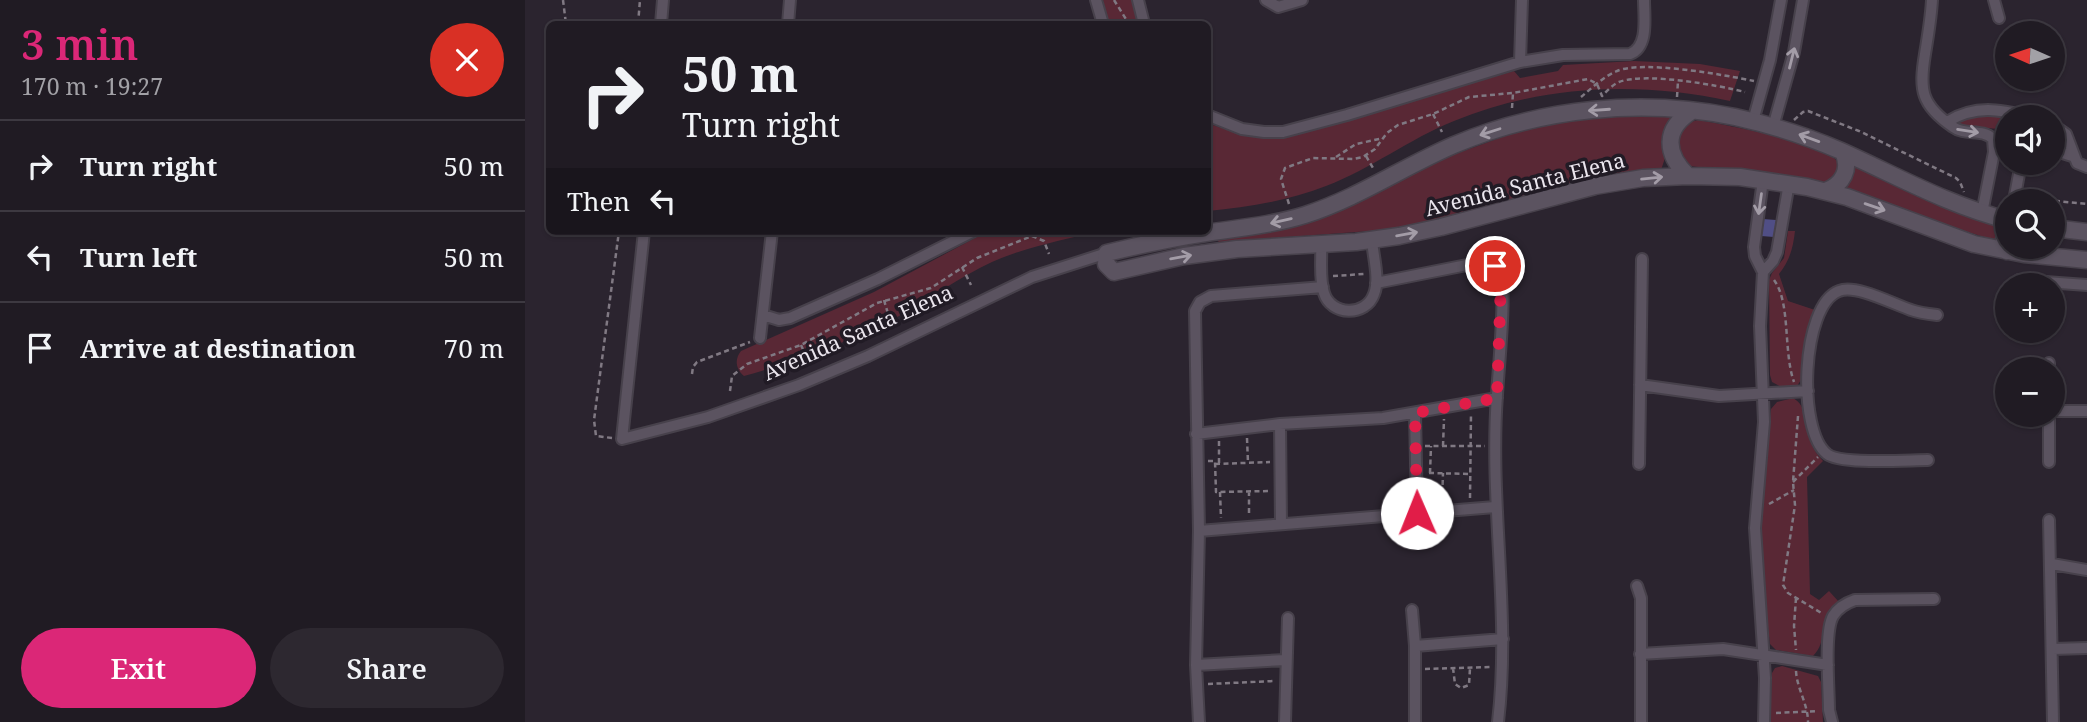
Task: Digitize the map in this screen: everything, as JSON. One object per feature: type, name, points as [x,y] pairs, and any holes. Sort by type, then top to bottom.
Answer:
[{"type":"street","points":[[661,21],[663,0]]},
{"type":"street","points":[[788,21],[790,0]]},
{"type":"street","points":[[1096,0],[1102,21]]},
{"type":"street","points":[[1138,0],[1143,21]]},
{"type":"street","points":[[1266,0],[1277,7],[1303,0]]},
{"type":"street","points":[[1520,62],[1522,0]]},
{"type":"street","points":[[1211,116],[1254,132],[1283,132],[1335,119],[1520,62],[1563,55],[1635,53],[1643,41],[1644,0]]},
{"type":"street","points":[[1753,121],[1764,83],[1781,0]]},
{"type":"street","points":[[1773,127],[1794,52],[1803,0]]},
{"type":"street","points":[[1932,0],[1921,86],[1929,105],[1947,121],[1961,131],[1989,135],[1994,142],[1982,213]]},
{"type":"street","points":[[1994,0],[1999,18]]},
{"type":"street","name":"Avenida Santa Elena","points":[[1211,231],[1266,225],[1316,211],[1366,190],[1453,146],[1524,122],[1599,109],[1656,108],[1753,121],[1843,152],[1913,187],[1995,217]]},
{"type":"street","points":[[1947,121],[1974,110],[1995,113]]},
{"type":"street","points":[[1688,176],[1674,158],[1671,138],[1677,123],[1692,111]]},
{"type":"street","points":[[2065,133],[2077,163],[2087,167]]},
{"type":"street","points":[[1826,191],[1837,185],[1844,174],[1846,164],[1843,152]]},
{"type":"street","points":[[2065,154],[2073,156]]},
{"type":"street","name":"Avenida Santa Elena","points":[[1107,253],[1106,266],[1114,272],[1184,256],[1263,247],[1372,240],[1441,227],[1595,186],[1643,178],[1688,176],[1763,180],[1826,191],[1955,237],[1995,248]]},
{"type":"street","points":[[1763,180],[1754,252],[1763,272],[1760,326],[1763,443],[1755,512],[1755,551],[1765,718]]},
{"type":"street","points":[[1763,272],[1777,252],[1789,183]]},
{"type":"street","points":[[2065,229],[2087,232]]},
{"type":"street","points":[[622,439],[644,235]]},
{"type":"street","points":[[760,338],[772,235]]},
{"type":"street","points":[[763,315],[779,320],[790,318],[878,279],[966,235]]},
{"type":"street","name":"Avenida Santa Elena","points":[[622,439],[708,418],[789,389],[868,356],[1032,277],[1163,235]]},
{"type":"street","points":[[1321,244],[1322,282],[1330,303],[1349,312],[1362,308],[1371,301],[1375,278],[1372,240]]},
{"type":"street","name":"Avenida Santa Elena","points":[[2065,258],[2087,260]]},
{"type":"street","points":[[1639,464],[1642,259]]},
{"type":"street","points":[[1375,278],[1482,262],[1495,266],[1501,279],[1494,473],[1503,639],[1498,722]]},
{"type":"street","points":[[1199,722],[1196,665],[1199,531],[1195,316],[1200,302],[1211,296],[1322,282]]},
{"type":"street","points":[[2065,283],[2087,285]]},
{"type":"street","points":[[1928,460],[1832,458],[1823,452],[1814,434],[1803,392],[1816,322],[1825,302],[1836,292],[1848,289],[1859,291],[1915,311],[1937,315]]},
{"type":"street","points":[[1640,385],[1699,394],[1763,395],[1803,392]]},
{"type":"street","points":[[1196,434],[1280,424],[1352,421],[1497,398]]},
{"type":"street","points":[[2065,411],[2087,411]]},
{"type":"street","points":[[1415,413],[1417,513]]},
{"type":"street","points":[[1280,424],[1281,524]]},
{"type":"street","points":[[2049,427],[2049,461]]},
{"type":"street","points":[[1199,531],[1495,507]]},
{"type":"street","points":[[2049,520],[2049,553],[2052,564],[2053,722]]},
{"type":"street","points":[[2052,564],[2087,570]]},
{"type":"street","points":[[1637,586],[1641,598],[1641,722]]},
{"type":"street","points":[[1832,722],[1829,710],[1828,665],[1832,619],[1841,607],[1855,600],[1934,599]]},
{"type":"street","points":[[1412,610],[1415,722]]},
{"type":"street","points":[[1285,722],[1287,618]]},
{"type":"street","points":[[1415,646],[1503,639]]},
{"type":"street","points":[[2053,649],[2087,648]]},
{"type":"street","points":[[1640,654],[1723,649],[1828,665]]},
{"type":"street","points":[[1196,665],[1285,660]]},
{"type":"path","points":[[563,0],[566,21]]},
{"type":"path","points":[[638,21],[640,0]]},
{"type":"path","points":[[1116,1],[1127,21]]},
{"type":"path","points":[[1581,97],[1614,72],[1631,68],[1710,73],[1764,83]]},
{"type":"path","points":[[1289,204],[1280,179],[1285,169],[1303,160],[1353,159],[1366,156],[1398,125],[1433,114],[1469,97],[1513,93],[1584,79],[1597,85],[1602,96],[1621,81],[1678,81],[1745,92]]},
{"type":"path","points":[[1677,97],[1678,81]]},
{"type":"path","points":[[1512,107],[1513,93]]},
{"type":"path","points":[[1794,120],[1808,111],[1842,123],[1956,178],[1964,193]]},
{"type":"path","points":[[1433,114],[1442,132]]},
{"type":"path","points":[[1335,158],[1356,144],[1384,138]]},
{"type":"path","points":[[1366,156],[1373,169]]},
{"type":"path","points":[[2065,202],[2087,204]]},
{"type":"path","points":[[618,235],[594,420],[596,436],[622,439]]},
{"type":"path","points":[[730,391],[732,376],[754,361],[801,345],[884,300],[931,288],[991,251],[1028,237],[1037,237],[1044,241],[1049,254]]},
{"type":"path","points":[[962,267],[971,285]]},
{"type":"path","points":[[1763,272],[1773,279],[1782,297],[1789,367],[1803,392],[1793,482],[1795,505],[1784,588],[1832,619]]},
{"type":"path","points":[[1322,282],[1375,278]]},
{"type":"path","points":[[884,300],[891,324]]},
{"type":"path","points":[[692,374],[697,362],[760,338]]},
{"type":"path","points":[[801,345],[808,361]]},
{"type":"path","points":[[1470,509],[1472,403]]},
{"type":"path","points":[[1443,446],[1444,408]]},
{"type":"path","points":[[1247,428],[1248,463]]},
{"type":"path","points":[[1219,431],[1216,492],[1280,491]]},
{"type":"path","points":[[1416,446],[1471,446]]},
{"type":"path","points":[[1430,473],[1431,446]]},
{"type":"path","points":[[1793,482],[1823,452]]},
{"type":"path","points":[[1198,462],[1280,462]]},
{"type":"path","points":[[1416,473],[1471,474]]},
{"type":"path","points":[[1442,511],[1443,473]]},
{"type":"path","points":[[1755,512],[1794,490]]},
{"type":"path","points":[[1220,492],[1221,529]]},
{"type":"path","points":[[1249,492],[1249,527]]},
{"type":"path","points":[[1415,669],[1502,667]]},
{"type":"path","points":[[1453,668],[1455,684],[1461,688],[1469,685],[1470,668]]},
{"type":"path","points":[[1197,685],[1285,680]]},
{"type":"path","points":[[1765,718],[1829,710]]},
{"type":"shaded area","points":[[1103,0],[1133,0],[1138,21],[1108,21]]},
{"type":"shaded area","points":[[1634,61],[1700,64],[1740,71],[1730,101],[1625,89],[1590,90],[1521,100],[1454,121],[1343,179],[1312,191],[1268,203],[1211,211],[1211,124],[1245,136],[1289,136],[1514,71],[1520,78],[1558,71],[1563,65]]},
{"type":"shaded area","points":[[1979,115],[1995,117],[1995,129],[1959,125],[1959,121]]},
{"type":"shaded area","points":[[1614,116],[1671,116],[1662,139],[1665,158],[1661,170],[1398,229],[1219,242],[1217,240],[1357,202],[1450,156],[1524,129],[1568,120]]},
{"type":"shaded area","points":[[1698,120],[1771,135],[1811,147],[1835,159],[1839,175],[1826,183],[1690,166],[1685,163],[1677,146],[1683,129],[1688,123]]},
{"type":"shaded area","points":[[1853,163],[1888,183],[1925,199],[1995,223],[1995,240],[1945,225],[1841,186]]},
{"type":"shaded area","points":[[1788,231],[1795,231],[1793,243],[1779,274],[1788,301],[1815,310],[1806,344],[1801,380],[1797,386],[1783,388],[1772,382],[1770,375],[1769,280],[1784,258]]},
{"type":"shaded area","points":[[981,235],[1084,235],[1031,248],[992,262],[899,316],[823,350],[744,376],[739,370],[737,361],[741,351],[874,292]]},
{"type":"shaded area","points":[[1793,398],[1801,406],[1811,443],[1823,461],[1807,477],[1810,594],[1819,600],[1829,591],[1839,602],[1828,615],[1821,644],[1813,656],[1776,650],[1770,644],[1759,550],[1759,516],[1771,409],[1777,402]]},
{"type":"shaded area","points":[[1782,666],[1818,676],[1821,682],[1823,722],[1770,722],[1772,673],[1775,668]]},
{"type":"building","points":[[1763,219],[1776,220],[1774,237],[1761,236]]},
{"type":"route","points":[[1417,513],[1415,413],[1497,398],[1501,279],[1495,266]]}]
